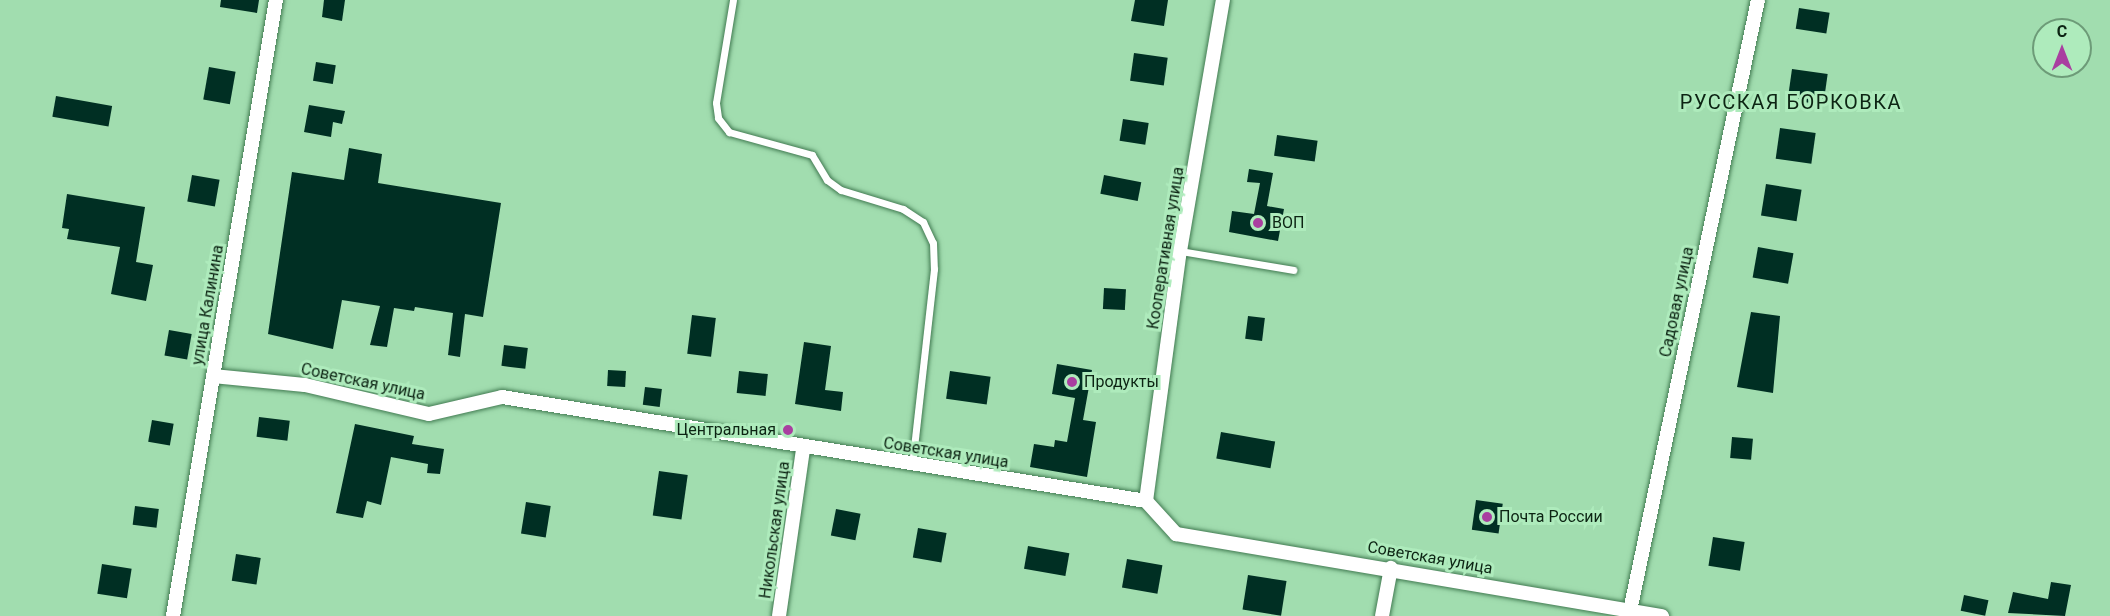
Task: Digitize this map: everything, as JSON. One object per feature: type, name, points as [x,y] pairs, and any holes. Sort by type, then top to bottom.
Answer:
[{"type":"street","name":"улица Калинина","points":[[173,616],[276,0]]},
{"type":"street","name":"Кооперативная улица","points":[[1146,501],[1180,251],[1223,0]]},
{"type":"street","name":"Садовая улица","points":[[1630,611],[1758,0]]},
{"type":"street","name":"Советская улица","points":[[213,376],[305,384],[429,414],[502,397],[804,449],[1146,501],[1176,534],[1391,568],[1662,616]]},
{"type":"street","name":"Никольская улица","points":[[779,616],[804,449]]},
{"type":"street","points":[[1382,616],[1391,568]]},
{"type":"lane","points":[[733,0],[716,103],[718,118],[729,132],[812,154],[827,180],[841,190],[903,209],[923,222],[933,243],[934,269],[912,464]]},
{"type":"lane","points":[[1180,251],[1293,270]]},
{"type":"building","points":[[221,0],[259,0],[257,13],[220,7]]},
{"type":"building","points":[[324,0],[345,0],[342,21],[322,17]]},
{"type":"building","points":[[1135,0],[1168,0],[1164,26],[1131,21]]},
{"type":"building","points":[[1799,8],[1830,13],[1826,34],[1796,29]]},
{"type":"building","points":[[1134,53],[1168,58],[1164,85],[1130,81]]},
{"type":"building","points":[[316,62],[336,65],[333,84],[313,81]]},
{"type":"building","points":[[209,67],[236,72],[230,104],[203,99]]},
{"type":"building","points":[[1792,69],[1828,74],[1823,105],[1788,100]]},
{"type":"building","points":[[56,96],[112,106],[108,127],[52,117]]},
{"type":"building","points":[[309,105],[345,111],[342,124],[333,122],[331,137],[304,132]]},
{"type":"building","points":[[1123,119],[1149,123],[1145,145],[1120,141]]},
{"type":"building","points":[[1780,128],[1816,133],[1811,164],[1776,159]]},
{"type":"building","points":[[1277,135],[1318,141],[1315,162],[1274,156]]},
{"type":"building","points":[[349,148],[382,154],[378,183],[501,203],[483,317],[465,314],[460,357],[448,355],[453,313],[415,307],[414,311],[394,308],[387,347],[370,345],[380,306],[342,300],[333,349],[268,334],[292,172],[344,180]]},
{"type":"building","points":[[1249,169],[1273,173],[1267,206],[1284,209],[1278,241],[1229,232],[1232,211],[1254,214],[1260,183],[1247,182]]},
{"type":"building","points":[[192,175],[220,180],[215,206],[187,202]]},
{"type":"building","points":[[1104,175],[1141,182],[1138,201],[1100,194]]},
{"type":"building","points":[[1766,184],[1802,190],[1797,221],[1761,216]]},
{"type":"building","points":[[67,194],[145,207],[136,262],[153,265],[146,301],[111,294],[120,247],[67,239],[69,229],[62,228]]},
{"type":"building","points":[[1758,247],[1793,253],[1788,284],[1753,278]]},
{"type":"building","points":[[1104,288],[1126,289],[1125,310],[1103,309]]},
{"type":"building","points":[[1751,312],[1780,316],[1773,393],[1737,387]]},
{"type":"building","points":[[692,315],[716,318],[711,357],[687,354]]},
{"type":"building","points":[[1248,316],[1265,318],[1262,341],[1245,339]]},
{"type":"building","points":[[169,330],[192,334],[187,360],[164,356]]},
{"type":"building","points":[[804,342],[831,346],[825,390],[843,392],[841,411],[795,404]]},
{"type":"building","points":[[504,345],[528,348],[525,369],[501,366]]},
{"type":"building","points":[[1057,364],[1092,370],[1083,420],[1096,422],[1087,477],[1030,467],[1034,444],[1054,447],[1055,440],[1067,442],[1075,398],[1052,394]]},
{"type":"building","points":[[608,370],[626,371],[625,387],[607,386]]},
{"type":"building","points":[[739,371],[768,374],[766,396],[737,393]]},
{"type":"building","points":[[950,371],[991,377],[987,404],[946,399]]},
{"type":"building","points":[[645,387],[662,389],[660,407],[643,405]]},
{"type":"building","points":[[259,417],[290,421],[287,441],[257,437]]},
{"type":"building","points":[[152,420],[174,424],[170,445],[148,442]]},
{"type":"building","points":[[355,424],[414,436],[412,444],[444,449],[440,474],[427,473],[428,464],[391,457],[381,505],[367,501],[363,518],[336,513]]},
{"type":"building","points":[[1221,432],[1275,442],[1270,468],[1216,459]]},
{"type":"building","points":[[1732,437],[1753,439],[1751,460],[1730,458]]},
{"type":"building","points":[[659,471],[688,475],[681,520],[653,516]]},
{"type":"building","name":"Почта России","points":[[1476,500],[1503,504],[1499,533],[1472,530]]},
{"type":"building","points":[[526,502],[551,506],[546,538],[521,534]]},
{"type":"building","points":[[135,506],[159,509],[157,528],[133,525]]},
{"type":"building","points":[[836,509],[861,514],[855,540],[831,536]]},
{"type":"building","points":[[918,528],[947,533],[941,563],[913,558]]},
{"type":"building","points":[[1713,537],[1745,542],[1740,571],[1708,566]]},
{"type":"building","points":[[1028,546],[1069,553],[1065,576],[1024,569]]},
{"type":"building","points":[[236,554],[261,558],[256,585],[232,581]]},
{"type":"building","points":[[1127,559],[1162,565],[1157,594],[1122,588]]},
{"type":"building","points":[[102,564],[132,569],[127,598],[97,594]]},
{"type":"building","points":[[1248,575],[1287,581],[1281,616],[1243,610]]},
{"type":"building","points":[[2051,582],[2071,585],[2065,616],[2008,613],[2013,592],[2048,599]]},
{"type":"building","points":[[1964,595],[1988,600],[1985,616],[1961,611]]},
{"type":"place","name":"ВОП","points":[[1258,223]]},
{"type":"place","name":"Продукты","points":[[1072,382]]},
{"type":"place","name":"Центральная","points":[[788,430]]},
{"type":"place","name":"Почта России","points":[[1487,517]]},
{"type":"district","name":"РУССКАЯ БОРКОВКА","points":[[1791,102]]}]
